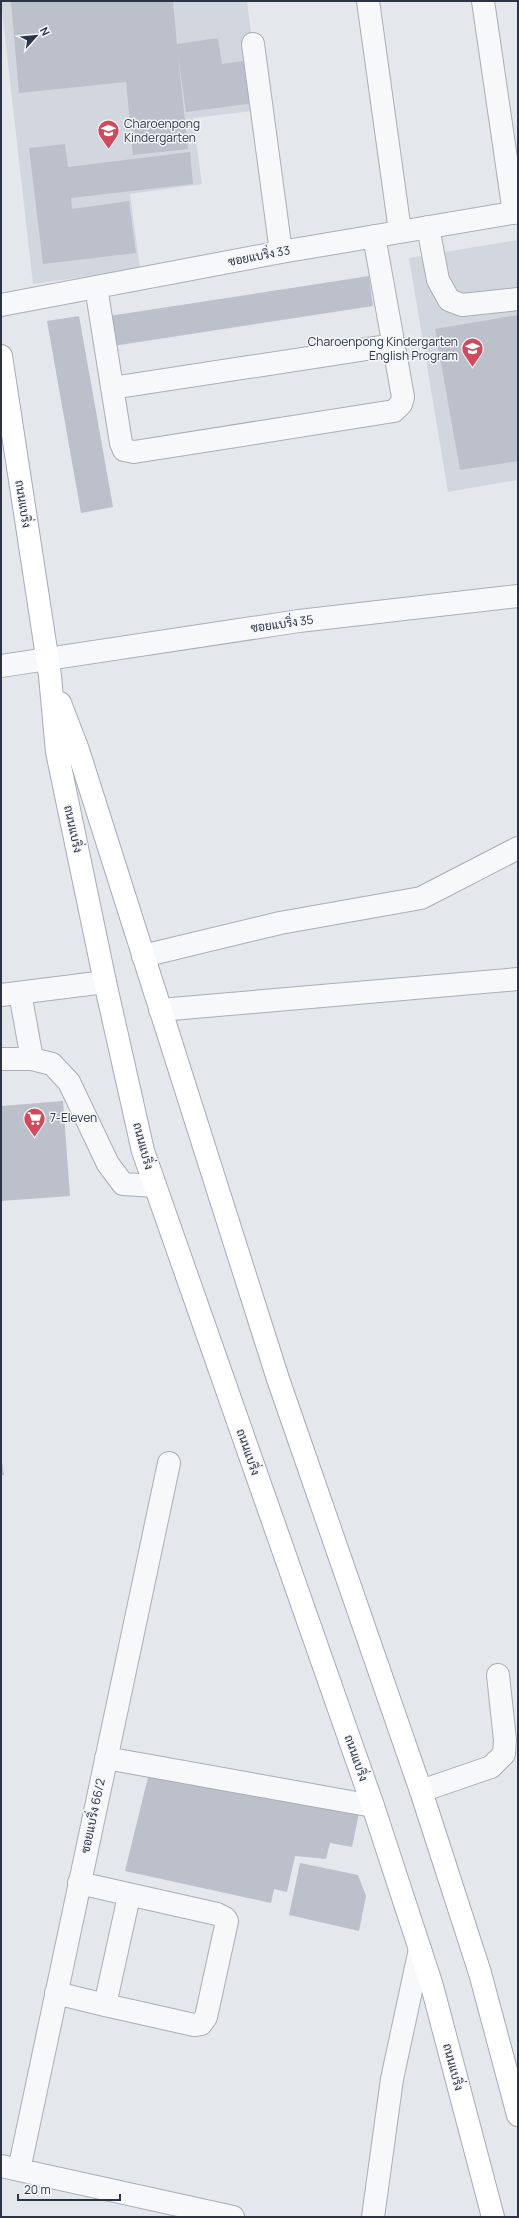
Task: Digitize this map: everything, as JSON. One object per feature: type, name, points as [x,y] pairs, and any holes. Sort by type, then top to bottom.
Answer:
[{"type":"main road","name":"ถนนแบริ่ง","points":[[1,356],[48,668],[57,752],[105,982],[143,1151],[373,1806],[420,1949],[434,1994],[493,2217]]},
{"type":"main road","name":"ถนนแบริ่ง","points":[[48,668],[78,750],[278,1379],[421,1791],[480,1973],[518,2115]]},
{"type":"street","points":[[368,1],[400,231]]},
{"type":"street","points":[[482,1],[516,212]]},
{"type":"street","points":[[253,44],[281,252]]},
{"type":"street","name":"ซอยแบริ่ง 33","points":[[1,305],[281,252],[516,212]]},
{"type":"street","points":[[428,227],[438,280],[449,300],[462,305],[518,298]]},
{"type":"street","points":[[96,287],[121,443],[124,450],[134,452],[394,411],[401,404],[403,397],[374,236]]},
{"type":"street","points":[[112,388],[394,345]]},
{"type":"street","name":"ซอยแบริ่ง 35","points":[[1,666],[48,668],[299,621],[518,596]]},
{"type":"street","points":[[143,956],[280,923],[421,898],[518,848]]},
{"type":"street","points":[[160,1010],[518,979]]},
{"type":"street","points":[[32,1059],[10,994],[105,982]]},
{"type":"street","points":[[1,1059],[32,1059],[52,1064],[69,1082],[85,1120],[108,1164],[123,1184],[155,1186]]},
{"type":"street","name":"ซอยแบริ่ง 66/2","points":[[10,2168],[56,1993],[169,1463]]},
{"type":"street","points":[[421,1791],[491,1768],[504,1754],[505,1740],[498,1675]]},
{"type":"street","points":[[106,1758],[373,1806]]},
{"type":"street","points":[[56,1993],[194,2026],[201,2024],[206,2017],[227,1921],[223,1915],[129,1896],[79,1883]]},
{"type":"street","points":[[105,2005],[129,1896]]},
{"type":"street","points":[[373,2217],[392,2078],[420,1949]]},
{"type":"street","points":[[10,2168],[233,2217]]},
{"type":"shaded area","name":"Charoenpong Kindergarten","points":[[1,1],[247,1],[261,110],[193,118],[202,184],[130,194],[140,269],[33,284]]},
{"type":"shaded area","name":"Charoenpong Kindergarten English Program","points":[[518,240],[518,480],[448,492],[409,258]]},
{"type":"building","points":[[11,1],[173,1],[177,44],[218,38],[222,64],[250,60],[255,103],[186,112],[178,55],[188,149],[133,155],[126,82],[19,93]]},
{"type":"building","points":[[65,144],[68,167],[190,152],[193,184],[71,198],[72,209],[129,201],[136,253],[43,264],[29,148]]},
{"type":"building","points":[[369,276],[373,306],[113,346],[109,316]]},
{"type":"building","points":[[518,315],[518,461],[460,470],[435,329]]},
{"type":"building","points":[[79,316],[113,507],[81,513],[47,321]]},
{"type":"building","points":[[63,1101],[70,1196],[1,1201],[1,1106]]},
{"type":"building","points":[[1,1456],[4,1475],[1,1475]]},
{"type":"building","points":[[150,1769],[360,1808],[352,1847],[330,1843],[326,1859],[295,1856],[287,1892],[274,1889],[271,1903],[125,1871]]},
{"type":"building","points":[[300,1863],[358,1875],[366,1896],[359,1931],[289,1915]]},
{"type":"place","name":"Charoenpong Kindergarten","points":[[108,150]]},
{"type":"place","name":"Charoenpong Kindergarten English Program","points":[[473,368]]},
{"type":"place","name":"7-Eleven","points":[[35,1138]]}]
